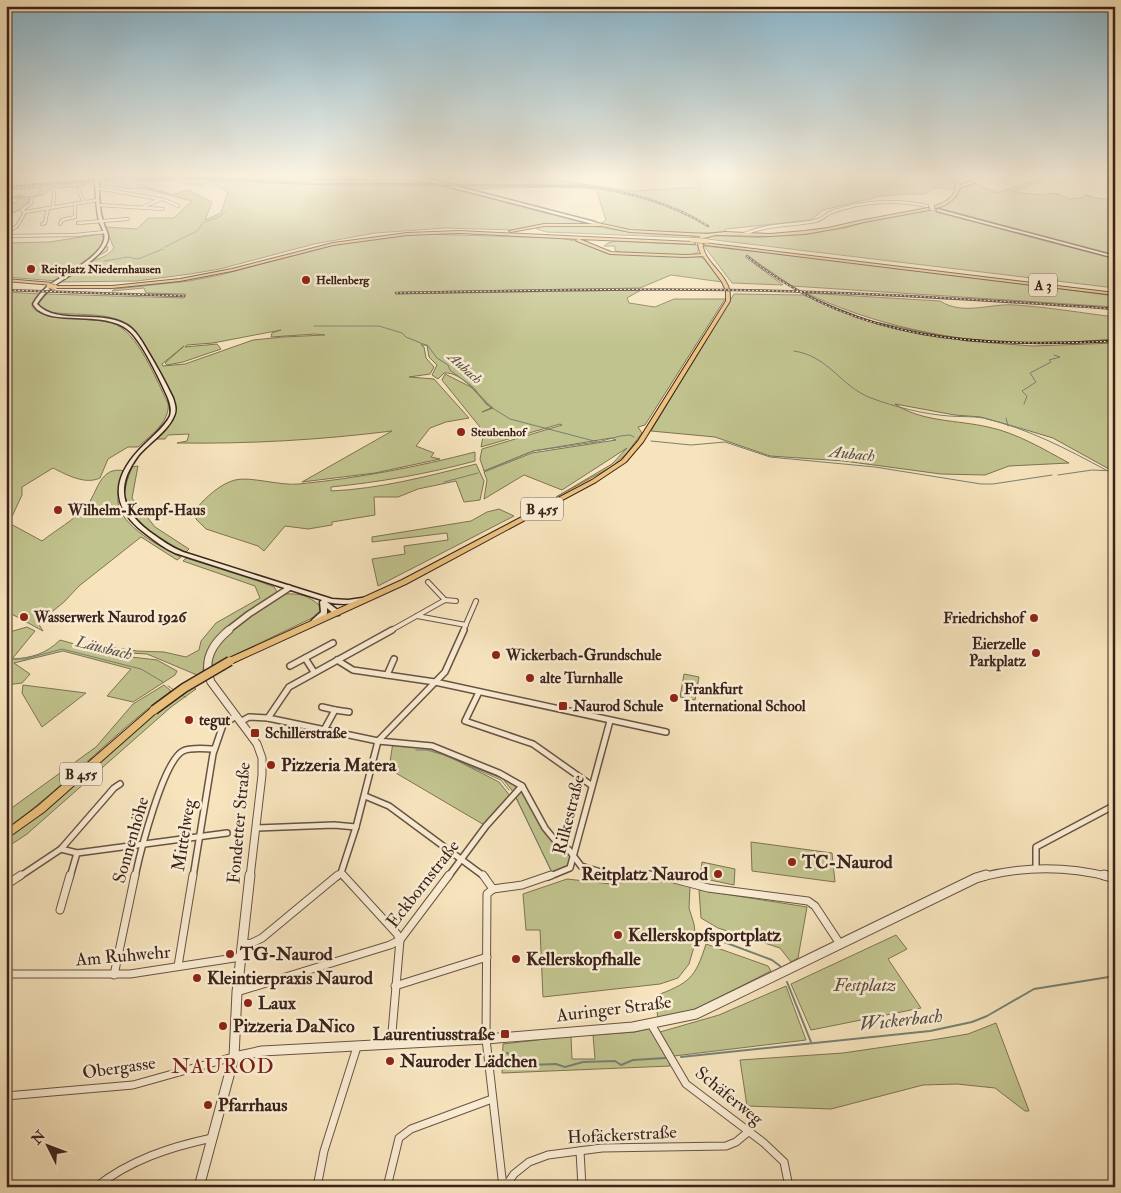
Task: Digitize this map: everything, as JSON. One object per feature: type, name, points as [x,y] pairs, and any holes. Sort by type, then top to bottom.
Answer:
[{"type":"highway","name":"A 3","points":[[54,285],[113,284],[179,278],[230,268],[336,241],[387,233]]},
{"type":"highway","name":"A 3","points":[[6,282],[125,286],[186,279],[232,270],[333,244],[394,235],[437,233]]},
{"type":"highway","name":"A 3","points":[[465,233],[707,242],[1115,292]]},
{"type":"highway","name":"A 3","points":[[520,233],[693,242]]},
{"type":"highway","points":[[559,237],[582,241],[605,252],[684,256],[703,253]]},
{"type":"highway","points":[[615,253],[604,249],[604,244],[623,240]]},
{"type":"highway","points":[[684,256],[703,253]]},
{"type":"main road","points":[[105,233],[105,243],[99,251],[46,290],[36,300],[37,308],[52,315],[104,318],[116,321],[130,329],[148,358],[173,406],[170,419],[138,454],[127,472],[121,501],[132,520],[179,553],[332,601],[348,602],[368,598]]},
{"type":"main road","points":[[668,233],[770,235],[797,233]]},
{"type":"main road","points":[[686,233],[701,237],[707,234]]},
{"type":"main road","points":[[1027,233],[1115,257]]},
{"type":"main road","points":[[695,234],[701,237]]},
{"type":"main road","points":[[701,237],[699,244],[703,253]]},
{"type":"main road","name":"B 455","points":[[6,835],[41,809],[154,710],[199,678],[230,661],[424,572],[594,481],[616,467],[630,455],[728,301],[729,291],[726,283],[703,253]]},
{"type":"main road","points":[[312,595],[337,613]]},
{"type":"main road","points":[[332,601],[337,607],[337,613]]},
{"type":"main road","points":[[306,626],[324,613],[323,603]]},
{"type":"street","points":[[6,235],[75,235],[98,233]]},
{"type":"street","points":[[735,234],[748,233]]},
{"type":"street","points":[[428,582],[445,600]]},
{"type":"street","name":"Fondetter Straße","points":[[199,1187],[234,1057],[237,992],[262,775],[261,752],[211,681],[206,664],[217,640],[228,630],[289,588]]},
{"type":"street","points":[[268,718],[288,687],[445,600],[456,601]]},
{"type":"street","points":[[244,944],[257,942],[341,873],[365,796],[378,741],[445,672],[476,601]]},
{"type":"street","points":[[417,616],[466,625]]},
{"type":"street","points":[[290,666],[332,643]]},
{"type":"street","points":[[305,658],[314,672]]},
{"type":"street","points":[[387,675],[394,659]]},
{"type":"street","points":[[336,660],[353,670],[435,682],[666,732]]},
{"type":"street","points":[[193,675],[211,681]]},
{"type":"street","points":[[479,692],[464,721],[533,744],[591,785]]},
{"type":"street","points":[[322,707],[349,712]]},
{"type":"street","points":[[324,730],[335,710]]},
{"type":"street","points":[[238,719],[249,717],[268,718],[378,741],[432,746],[499,772],[522,786],[554,839],[569,850],[574,860],[581,866],[614,876],[649,874],[671,877],[708,888],[808,901],[815,906],[840,944]]},
{"type":"street","name":"Mittelweg","points":[[178,966],[214,750],[223,726],[238,719]]},
{"type":"street","name":"Rilkestraße","points":[[493,889],[535,882],[570,868],[574,860],[591,785],[610,721]]},
{"type":"street","name":"Sonnenhöhe","points":[[114,974],[142,844],[149,820],[174,758],[184,750],[214,750]]},
{"type":"street","points":[[6,885],[61,849],[114,788],[120,784]]},
{"type":"street","name":"Eckbornstraße","points":[[237,992],[390,945],[400,940],[486,826],[522,786]]},
{"type":"street","points":[[365,796],[389,806],[485,877],[493,889],[487,894],[486,1040],[504,1187]]},
{"type":"street","points":[[1036,867],[1036,847],[1115,805]]},
{"type":"street","points":[[257,828],[316,825],[356,827]]},
{"type":"street","points":[[61,849],[76,853],[227,832]]},
{"type":"street","points":[[60,910],[76,853]]},
{"type":"street","name":"Auringer Straße","points":[[234,1057],[262,1052],[486,1040],[651,1024],[696,1014],[920,903],[976,878],[1005,870],[1036,867],[1066,868],[1115,878]]},
{"type":"street","points":[[341,873],[397,934],[400,940],[391,1045]]},
{"type":"street","name":"Am Ruhwehr","points":[[6,974],[114,974],[242,957]]},
{"type":"street","points":[[395,986],[487,958]]},
{"type":"street","name":"Schäferweg","points":[[651,1024],[686,1084],[764,1143],[784,1162],[788,1187]]},
{"type":"street","points":[[317,1187],[324,1150],[357,1047]]},
{"type":"street","name":"Obergasse","points":[[7,1098],[133,1085],[234,1057]]},
{"type":"street","points":[[387,1187],[399,1138],[411,1129],[492,1099]]},
{"type":"street","name":"Hofäckerstraße","points":[[504,1187],[514,1174],[530,1162],[548,1155],[606,1148],[726,1146],[736,1142],[748,1132]]},
{"type":"street","points":[[96,1187],[116,1171],[129,1165],[188,1144],[212,1138]]},
{"type":"street","points":[[580,1151],[582,1187]]},
{"type":"green space","points":[[107,233],[380,233],[314,244],[220,269],[137,281],[59,282],[84,262],[57,281],[6,277],[6,243],[49,242],[101,234],[104,239],[103,246],[108,247],[107,251],[85,262],[105,256],[114,248]]},
{"type":"green space","points":[[563,233],[686,234],[697,238]]},
{"type":"green space","points":[[800,233],[1021,233],[1115,258],[1115,288],[707,239],[713,235],[766,238],[768,236]]},
{"type":"green space","points":[[1029,233],[1115,233],[1115,256]]},
{"type":"green space","points":[[420,234],[560,238],[580,242],[611,253],[699,257],[704,259],[722,282],[671,275],[640,288],[400,292],[396,294],[641,290],[627,298],[629,303],[655,307],[674,299],[725,299],[645,425],[638,427],[642,433],[627,453],[613,466],[556,497],[612,464],[627,448],[562,490],[524,475],[484,499],[487,480],[484,472],[532,453],[616,440],[611,438],[533,451],[484,471],[480,459],[482,449],[562,425],[481,447],[484,432],[442,380],[445,374],[471,387],[491,408],[482,412],[493,408],[470,386],[457,376],[444,373],[438,379],[432,375],[437,365],[429,357],[427,345],[421,345],[424,347],[426,358],[434,367],[430,374],[409,377],[434,379],[469,418],[446,422],[430,428],[416,446],[434,453],[431,457],[440,459],[375,473],[302,482],[392,431],[338,437],[258,442],[177,443],[187,441],[189,434],[168,435],[165,439],[154,439],[171,421],[176,408],[170,392],[136,331],[117,319],[106,316],[46,311],[40,307],[38,302],[45,294],[184,298],[186,294],[146,293],[144,288],[112,291],[115,289],[189,281],[220,275],[334,245],[367,239]],"holes":[[[281,330],[272,333],[271,337],[325,335],[253,340],[185,364],[163,366],[162,364],[184,346],[165,363],[167,365],[183,362],[221,349],[217,344],[185,347],[187,345],[213,343]]]},
{"type":"green space","points":[[617,241],[698,245],[698,252],[689,256],[620,253],[615,250],[615,246],[604,246]]},
{"type":"green space","points":[[704,246],[882,265],[1115,296],[1115,307],[792,286],[748,256],[745,257],[783,285],[732,283]]},
{"type":"green space","points":[[6,292],[39,294],[32,306],[45,315],[104,321],[121,328],[130,336],[145,357],[168,403],[166,416],[159,428],[138,447],[128,447],[108,459],[100,478],[82,480],[53,468],[22,487],[22,495],[9,523],[42,541],[86,507],[104,476],[116,470],[125,471],[120,486],[118,502],[126,519],[143,535],[181,557],[177,560],[141,537],[79,586],[64,602],[38,623],[43,631],[6,611]]},
{"type":"green space","points":[[806,293],[940,301],[958,308],[1006,305],[1027,306],[1115,317],[1115,339],[1058,343],[1023,343],[995,342],[940,335],[858,314]]},
{"type":"green space","points":[[734,294],[803,295],[870,321],[967,341],[1033,346],[1115,343],[1115,469],[1109,469],[1053,438],[1023,429],[981,417],[955,415],[895,404],[916,414],[1009,433],[1069,463],[1009,466],[985,475],[941,474],[844,461],[770,456],[715,437],[651,431]]},
{"type":"green space","points":[[475,452],[475,461],[403,477],[331,487],[331,491],[386,485],[476,464],[484,481],[480,500],[464,502],[456,481],[418,489],[398,497],[374,497],[375,515],[332,522],[332,525],[308,529],[285,526],[264,551],[258,546],[206,529],[196,519],[196,509],[204,500],[219,488],[235,480],[249,479],[283,484],[321,482],[388,471]]},
{"type":"green space","points":[[138,466],[132,498],[155,527],[189,549],[186,552],[170,545],[142,527],[129,512],[125,500],[126,485],[132,467]]},
{"type":"green space","points":[[499,509],[514,516],[378,586],[372,559],[405,554],[404,546],[448,540],[447,533],[372,542],[372,537],[471,521],[487,512]]},
{"type":"green space","points":[[186,558],[261,582],[274,587],[278,593],[242,616],[220,634],[211,645],[203,671],[197,675],[147,654],[113,652],[86,646],[88,644],[137,651],[164,652],[186,657],[199,650],[201,641],[216,623],[260,598],[255,586],[183,561]]},
{"type":"green space","points":[[286,594],[308,597],[319,605],[320,611],[312,618],[212,666],[213,655],[228,633],[252,614]]},
{"type":"green space","points":[[27,627],[35,631],[12,659],[26,658],[38,654],[49,649],[60,640],[114,655],[157,660],[177,671],[175,675],[133,702],[107,696],[131,669],[63,651],[14,663],[30,674],[22,683],[6,685],[6,633]]},
{"type":"green space","points":[[684,674],[699,677],[695,700],[680,697]]},
{"type":"green space","points":[[23,685],[86,693],[42,727],[22,693]]},
{"type":"green space","points":[[164,685],[171,691],[129,724],[49,796],[6,829],[6,812],[96,747],[133,704]]},
{"type":"green space","points":[[192,686],[196,689],[171,707],[27,834],[6,848],[6,839],[46,810],[143,723]]},
{"type":"green space","points":[[393,742],[432,746],[499,773],[522,786],[545,828],[569,850],[574,859],[570,868],[553,875],[514,793],[503,779],[454,759],[499,782],[511,797],[486,826],[389,769]]},
{"type":"green space","name":"TC-Naurod","points":[[751,842],[832,853],[835,882],[752,871]]},
{"type":"green space","name":"Reitplatz Naurod","points":[[702,862],[735,869],[734,885],[700,878]]},
{"type":"green space","name":"Kellerskopfsportplatz","points":[[660,878],[690,886],[689,908],[696,940],[689,964],[678,978],[660,984],[543,997],[540,930],[526,930],[523,894],[567,879],[611,884]]},
{"type":"green space","points":[[699,890],[807,907],[798,958],[791,962],[780,948],[718,928],[701,918]]},
{"type":"green space","name":"Festplatz","points":[[896,935],[907,949],[888,959],[921,1008],[811,1030],[791,984]]},
{"type":"green space","points":[[706,944],[768,966],[771,971],[696,1009],[658,1019],[655,996],[676,987],[689,978],[698,965]]},
{"type":"green space","points":[[786,986],[806,1040],[674,1056],[660,1032],[719,1015]]},
{"type":"green space","points":[[996,1023],[1029,1111],[1025,1111],[995,1088],[957,1084],[923,1085],[831,1109],[747,1106],[740,1060],[843,1053],[968,1034]]},
{"type":"green space","points":[[651,1028],[668,1057],[670,1066],[502,1073],[503,1044],[571,1036],[572,1059],[595,1059],[593,1035],[635,1032]]},
{"type":"waterway","points":[[165,247],[194,233]]},
{"type":"waterway","points":[[104,261],[128,257],[138,259],[163,249]]},
{"type":"waterway","name":"Aubach","points":[[314,326],[379,326],[402,333],[406,337],[428,346],[437,358],[448,365],[450,370],[474,388],[486,404],[510,419],[598,442],[620,436],[630,435],[634,437]]},
{"type":"waterway","points":[[794,351],[806,354],[826,365],[860,393],[871,398],[919,412],[979,417],[1008,425]]},
{"type":"waterway","points":[[1024,404],[1027,396],[1022,391],[1036,382],[1030,373],[1051,362],[1049,360],[1060,357],[1054,355]]},
{"type":"waterway","points":[[1006,418],[1008,425]]},
{"type":"waterway","points":[[1008,425],[1077,454],[1106,470]]},
{"type":"waterway","name":"Aubach","points":[[651,441],[691,445],[725,442],[770,457],[875,467],[981,484],[993,484],[1052,475]]},
{"type":"waterway","name":"Aubach","points":[[484,471],[533,451],[596,442]]},
{"type":"waterway","name":"Aubach","points":[[1058,475],[1092,470],[1115,471]]},
{"type":"waterway","name":"Aubach","points":[[444,482],[478,473]]},
{"type":"waterway","points":[[6,646],[10,659]]},
{"type":"waterway","name":"Läusbach","points":[[10,659],[25,659],[62,649],[141,669],[163,682]]},
{"type":"waterway","name":"Läusbach","points":[[168,686],[174,690]]},
{"type":"waterway","points":[[181,695],[186,697]]},
{"type":"waterway","name":"Läusbach","points":[[416,750],[427,750],[444,755],[501,780],[509,790]]},
{"type":"waterway","name":"Läusbach","points":[[515,796],[551,870]]},
{"type":"waterway","name":"Läusbach","points":[[724,942],[772,960],[780,966]]},
{"type":"waterway","name":"Wickerbach","points":[[681,1057],[930,1031],[972,1022],[987,1016],[1034,989],[1115,976]]},
{"type":"waterway","name":"Läusbach","points":[[787,982],[811,1042]]},
{"type":"waterway","name":"Wickerbach","points":[[507,1053],[529,1065],[556,1064],[565,1067],[583,1062],[615,1061],[621,1065],[633,1060],[666,1058]]},
{"type":"railway","points":[[747,256],[789,285],[802,292]]},
{"type":"railway","points":[[396,293],[691,289],[802,292]]},
{"type":"railway","points":[[6,290],[184,296]]},
{"type":"railway","points":[[802,292],[924,297],[1115,309]]},
{"type":"railway","points":[[802,292],[832,307],[876,323],[922,334],[969,340],[1017,343],[1115,341]]},
{"type":"place","name":"Reitplatz Niedernhausen","points":[[31,269]]},
{"type":"place","name":"Hellenberg","points":[[306,280]]},
{"type":"place","name":"Steubenhof","points":[[461,432]]},
{"type":"place","name":"Wilhelm-Kempf-Haus","points":[[58,510]]},
{"type":"place","name":"Wasserwerk Naurod 1926","points":[[24,617]]},
{"type":"place","name":"Friedrichshof","points":[[1034,618]]},
{"type":"place","name":"Eierzelle Parkplatz","points":[[1036,653]]},
{"type":"place","name":"Wickerbach-Grundschule","points":[[496,655]]},
{"type":"place","name":"alte Turnhalle","points":[[530,678]]},
{"type":"place","name":"Frankfurt International School","points":[[674,698]]},
{"type":"place","name":"Naurod Schule","points":[[563,706]]},
{"type":"place","name":"tegut","points":[[189,720]]},
{"type":"place","name":"Schillerstraße","points":[[255,733]]},
{"type":"place","name":"Pizzeria Matera","points":[[271,765]]},
{"type":"place","name":"TC-Naurod","points":[[792,862]]},
{"type":"place","name":"Reitplatz Naurod","points":[[718,874]]},
{"type":"place","name":"Kellerskopfsportplatz","points":[[618,935]]},
{"type":"place","name":"TG-Naurod","points":[[230,954]]},
{"type":"place","name":"Kellerskopfhalle","points":[[516,959]]},
{"type":"place","name":"Kleintierpraxis Naurod","points":[[197,978]]},
{"type":"place","name":"Laux","points":[[248,1003]]},
{"type":"place","name":"Pizzeria DaNico","points":[[223,1026]]},
{"type":"place","name":"Laurentiusstraße","points":[[505,1034]]},
{"type":"place","name":"Nauroder Lädchen","points":[[390,1061]]},
{"type":"place","name":"Pfarrhaus","points":[[208,1105]]},
{"type":"district","name":"NAUROD","points":[[223,1066]]}]
